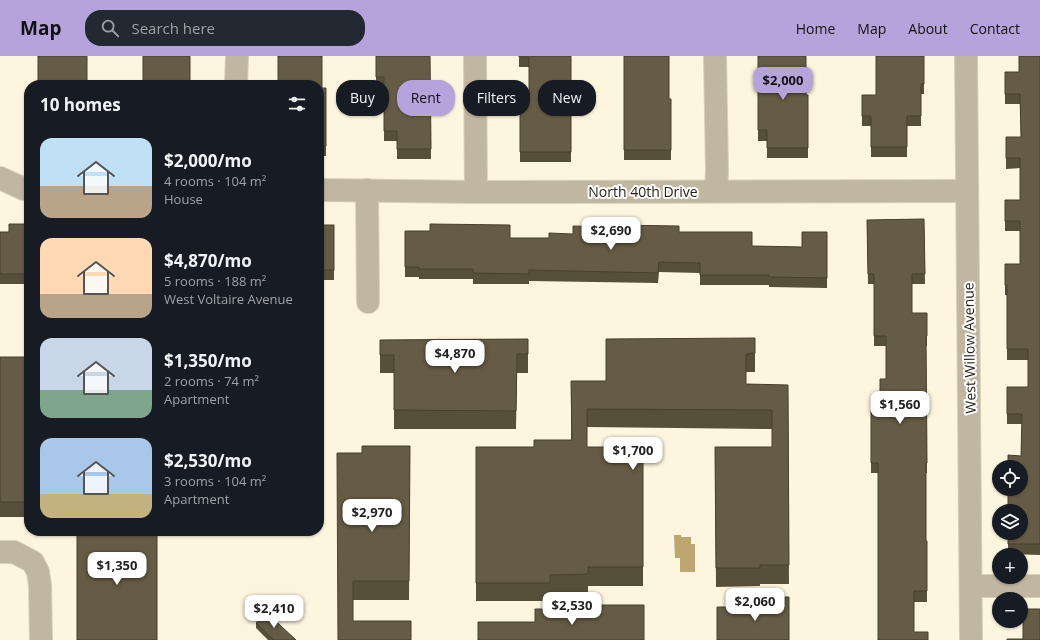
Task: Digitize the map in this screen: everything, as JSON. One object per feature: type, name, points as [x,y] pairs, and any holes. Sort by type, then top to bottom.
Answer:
[{"type":"street","points":[[236,80],[237,56]]},
{"type":"street","points":[[475,56],[476,192]]},
{"type":"street","points":[[715,56],[716,191]]},
{"type":"street","name":"West Willow Avenue","points":[[966,56],[971,640]]},
{"type":"street","points":[[0,178],[24,189]]},
{"type":"street","name":"North 40th Drive","points":[[324,190],[476,192],[967,190]]},
{"type":"street","points":[[367,190],[368,302]]},
{"type":"street","points":[[0,552],[14,552],[27,558],[33,562],[38,572],[40,586],[41,640]]},
{"type":"street","points":[[971,586],[1040,586]]},
{"type":"shaded area","points":[[674,535],[691,537],[691,544],[695,544],[695,572],[680,572],[680,558],[675,558]]},
{"type":"building","points":[[38,56],[87,56],[87,80],[38,80]]},
{"type":"building","points":[[143,56],[190,56],[190,80],[143,80]]},
{"type":"building","points":[[278,56],[322,56],[322,80],[278,80]]},
{"type":"building","points":[[376,56],[430,56],[430,80],[397,80],[397,116],[431,116],[431,149],[397,149],[397,131],[384,131],[384,116],[389,116],[389,80],[384,80],[384,77],[376,77]]},
{"type":"building","points":[[571,56],[571,80],[538,80],[538,116],[571,116],[571,152],[520,152],[520,116],[530,116],[530,80],[529,57],[519,57]]},
{"type":"building","points":[[624,56],[669,56],[671,150],[624,150]]},
{"type":"building","points":[[758,56],[806,56],[808,148],[767,148],[767,130],[758,130]]},
{"type":"building","points":[[876,56],[924,56],[924,84],[921,84],[921,116],[907,116],[907,147],[871,147],[871,116],[862,116],[862,95],[876,95]]},
{"type":"building","points":[[1019,56],[1040,56],[1040,544],[1008,544],[1008,540],[1028,540],[1028,504],[1008,504],[1008,496],[1028,496],[1028,460],[1008,460],[1008,455],[1021,456],[1022,414],[1007,414],[1007,387],[1028,387],[1028,349],[1007,349],[1007,285],[1005,285],[1005,264],[1020,264],[1020,221],[1005,221],[1005,200],[1020,200],[1020,158],[1006,158],[1006,137],[1021,137],[1020,94],[1005,94],[1005,72],[1019,72]]},
{"type":"building","points":[[324,88],[326,88],[326,146],[324,146]]},
{"type":"building","points":[[924,219],[925,274],[912,274],[912,313],[927,313],[927,591],[914,591],[914,632],[928,632],[928,640],[878,640],[878,463],[871,463],[871,411],[880,411],[880,379],[886,379],[886,336],[874,336],[874,274],[868,274],[867,220]]},
{"type":"building","points":[[9,224],[24,224],[24,274],[0,274],[0,232],[9,232]]},
{"type":"building","points":[[430,224],[510,225],[510,238],[549,238],[549,233],[573,234],[573,226],[679,226],[679,232],[752,232],[752,246],[802,247],[802,232],[827,232],[827,278],[769,277],[769,275],[700,275],[700,263],[659,262],[658,273],[529,270],[529,274],[473,273],[473,269],[419,269],[419,267],[405,267],[405,231],[430,231]]},
{"type":"building","points":[[324,225],[334,225],[334,270],[324,270]]},
{"type":"building","points":[[755,338],[755,353],[746,354],[746,384],[788,385],[789,565],[760,565],[760,568],[716,568],[715,447],[772,447],[772,410],[587,409],[587,447],[643,447],[643,567],[588,567],[588,574],[550,575],[550,583],[476,583],[476,447],[534,447],[534,440],[572,440],[571,381],[606,381],[606,339]]},
{"type":"building","points":[[528,339],[528,354],[517,354],[516,411],[394,410],[394,355],[380,355],[380,340]]},
{"type":"building","points":[[0,357],[24,357],[24,502],[0,502]]},
{"type":"building","points":[[362,446],[410,446],[409,581],[353,581],[353,621],[411,621],[411,640],[338,640],[337,453],[362,453]]},
{"type":"building","points":[[77,536],[157,536],[157,640],[77,640]]},
{"type":"building","points":[[774,597],[789,597],[789,640],[717,640],[717,607],[774,607]]},
{"type":"building","points":[[598,605],[644,605],[644,640],[478,640],[478,622],[535,622],[535,609],[550,609],[550,615],[598,614]]},
{"type":"building","points":[[1028,609],[1040,609],[1040,640],[1007,640],[1023,639],[1023,628],[1028,628]]},
{"type":"building","points":[[266,612],[296,640],[274,640],[256,623]]}]
